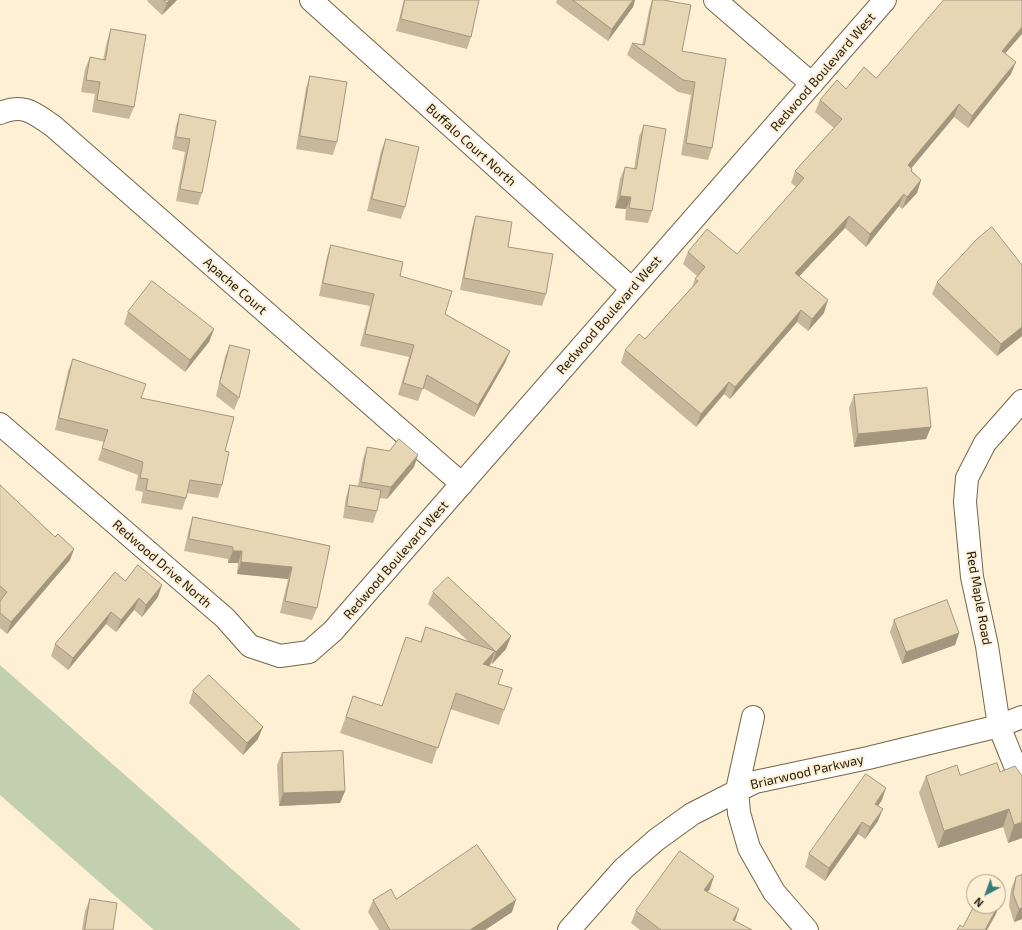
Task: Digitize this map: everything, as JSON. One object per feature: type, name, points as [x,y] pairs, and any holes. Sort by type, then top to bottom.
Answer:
[{"type":"street","name":"Buffalo Court North","points":[[311,0],[632,289]]},
{"type":"street","points":[[715,0],[812,84]]},
{"type":"street","name":"Redwood Boulevard West","points":[[333,631],[885,0]]},
{"type":"street","name":"Apache Court","points":[[0,113],[10,109],[31,110],[53,126],[462,484]]},
{"type":"street","name":"Red Maple Road","points":[[1022,401],[985,443],[967,478],[965,502],[972,577],[987,646],[999,726],[1022,783]]},
{"type":"street","name":"Redwood Drive North","points":[[0,424],[225,618],[250,646],[280,656],[309,652],[333,631]]},
{"type":"street","points":[[753,717],[737,790],[739,813],[749,848],[774,892],[806,930]]},
{"type":"street","name":"Briarwood Parkway","points":[[569,930],[623,869],[656,840],[692,814],[737,790],[755,782],[868,758],[999,726],[1022,717]]},
{"type":"green space","points":[[0,665],[301,930],[154,930],[0,795]]},
{"type":"building","points":[[405,0],[479,0],[471,37],[401,19]]},
{"type":"building","points":[[573,0],[633,0],[612,29]]},
{"type":"building","points":[[653,0],[663,0],[691,5],[682,51],[726,59],[712,148],[686,143],[695,82],[683,80],[632,43],[644,45]]},
{"type":"building","points":[[944,0],[1022,0],[1022,27],[1002,51],[1016,62],[972,116],[959,104],[908,165],[912,169],[911,171],[921,180],[907,197],[904,194],[870,234],[849,216],[795,273],[828,300],[812,319],[801,310],[735,387],[729,382],[701,414],[625,350],[639,334],[645,339],[698,281],[695,279],[705,267],[688,252],[707,229],[737,254],[804,178],[795,171],[842,119],[820,100],[837,80],[846,89],[864,67],[876,78]]},
{"type":"building","points":[[111,29],[146,35],[134,107],[97,100],[100,82],[86,80],[90,57],[105,60]]},
{"type":"building","points":[[310,76],[347,82],[337,142],[300,136]]},
{"type":"building","points":[[180,114],[216,121],[202,193],[180,189],[190,139],[176,137]]},
{"type":"building","points":[[644,125],[666,129],[652,211],[629,208],[631,197],[620,196],[625,167],[636,169]]},
{"type":"building","points":[[386,139],[419,147],[405,207],[372,199]]},
{"type":"building","points":[[476,216],[512,222],[508,247],[553,254],[546,294],[464,278]]},
{"type":"building","points":[[992,227],[1022,265],[1022,327],[1001,344],[937,282],[977,239]]},
{"type":"building","points":[[331,245],[403,262],[400,276],[452,291],[445,314],[510,351],[478,405],[427,375],[423,389],[403,383],[414,345],[365,334],[374,294],[323,283]]},
{"type":"building","points":[[152,281],[214,329],[190,360],[128,312]]},
{"type":"building","points":[[230,345],[250,350],[239,398],[220,383]]},
{"type":"building","points":[[73,359],[146,384],[141,398],[234,417],[225,451],[229,452],[222,485],[190,480],[186,498],[146,490],[148,479],[140,478],[143,462],[102,448],[108,430],[59,418]]},
{"type":"building","points":[[927,388],[931,427],[858,434],[854,395]]},
{"type":"building","points":[[399,439],[418,455],[391,487],[361,482],[367,447],[389,451]]},
{"type":"building","points":[[0,485],[55,537],[58,534],[74,549],[11,622],[0,613],[0,601],[7,592],[0,586]]},
{"type":"building","points":[[350,485],[381,490],[377,511],[347,506]]},
{"type":"building","points":[[193,517],[330,546],[317,608],[285,601],[292,567],[241,562],[242,551],[233,551],[233,547],[189,539]]},
{"type":"building","points":[[138,565],[162,585],[146,605],[139,598],[121,620],[111,612],[73,658],[55,644],[115,572],[125,581]]},
{"type":"building","points":[[448,577],[511,636],[496,652],[433,592]]},
{"type":"building","points":[[947,600],[959,633],[906,652],[894,620]]},
{"type":"building","points":[[426,627],[495,651],[483,664],[503,670],[498,684],[512,688],[504,710],[456,693],[438,748],[346,717],[353,696],[382,706],[406,637],[421,642]]},
{"type":"building","points":[[209,675],[263,727],[247,743],[193,691]]},
{"type":"building","points":[[343,751],[345,791],[283,793],[282,753]]},
{"type":"building","points":[[997,763],[1000,772],[1015,766],[1022,776],[1022,822],[1014,825],[1009,809],[944,831],[926,776],[957,765],[960,775]]},
{"type":"building","points":[[866,774],[886,788],[875,804],[883,809],[870,827],[862,822],[829,868],[809,854]]},
{"type":"building","points":[[477,845],[516,900],[470,930],[390,930],[373,900],[391,889],[396,899]]},
{"type":"building","points":[[680,851],[714,876],[704,890],[739,909],[733,920],[752,930],[661,930],[636,911]]},
{"type":"building","points":[[1022,875],[1022,908],[1019,909],[1013,894],[1016,877]]},
{"type":"building","points":[[90,899],[117,903],[113,930],[85,930]]},
{"type":"building","points":[[970,914],[994,914],[985,930],[957,930],[960,925],[963,927]]}]
